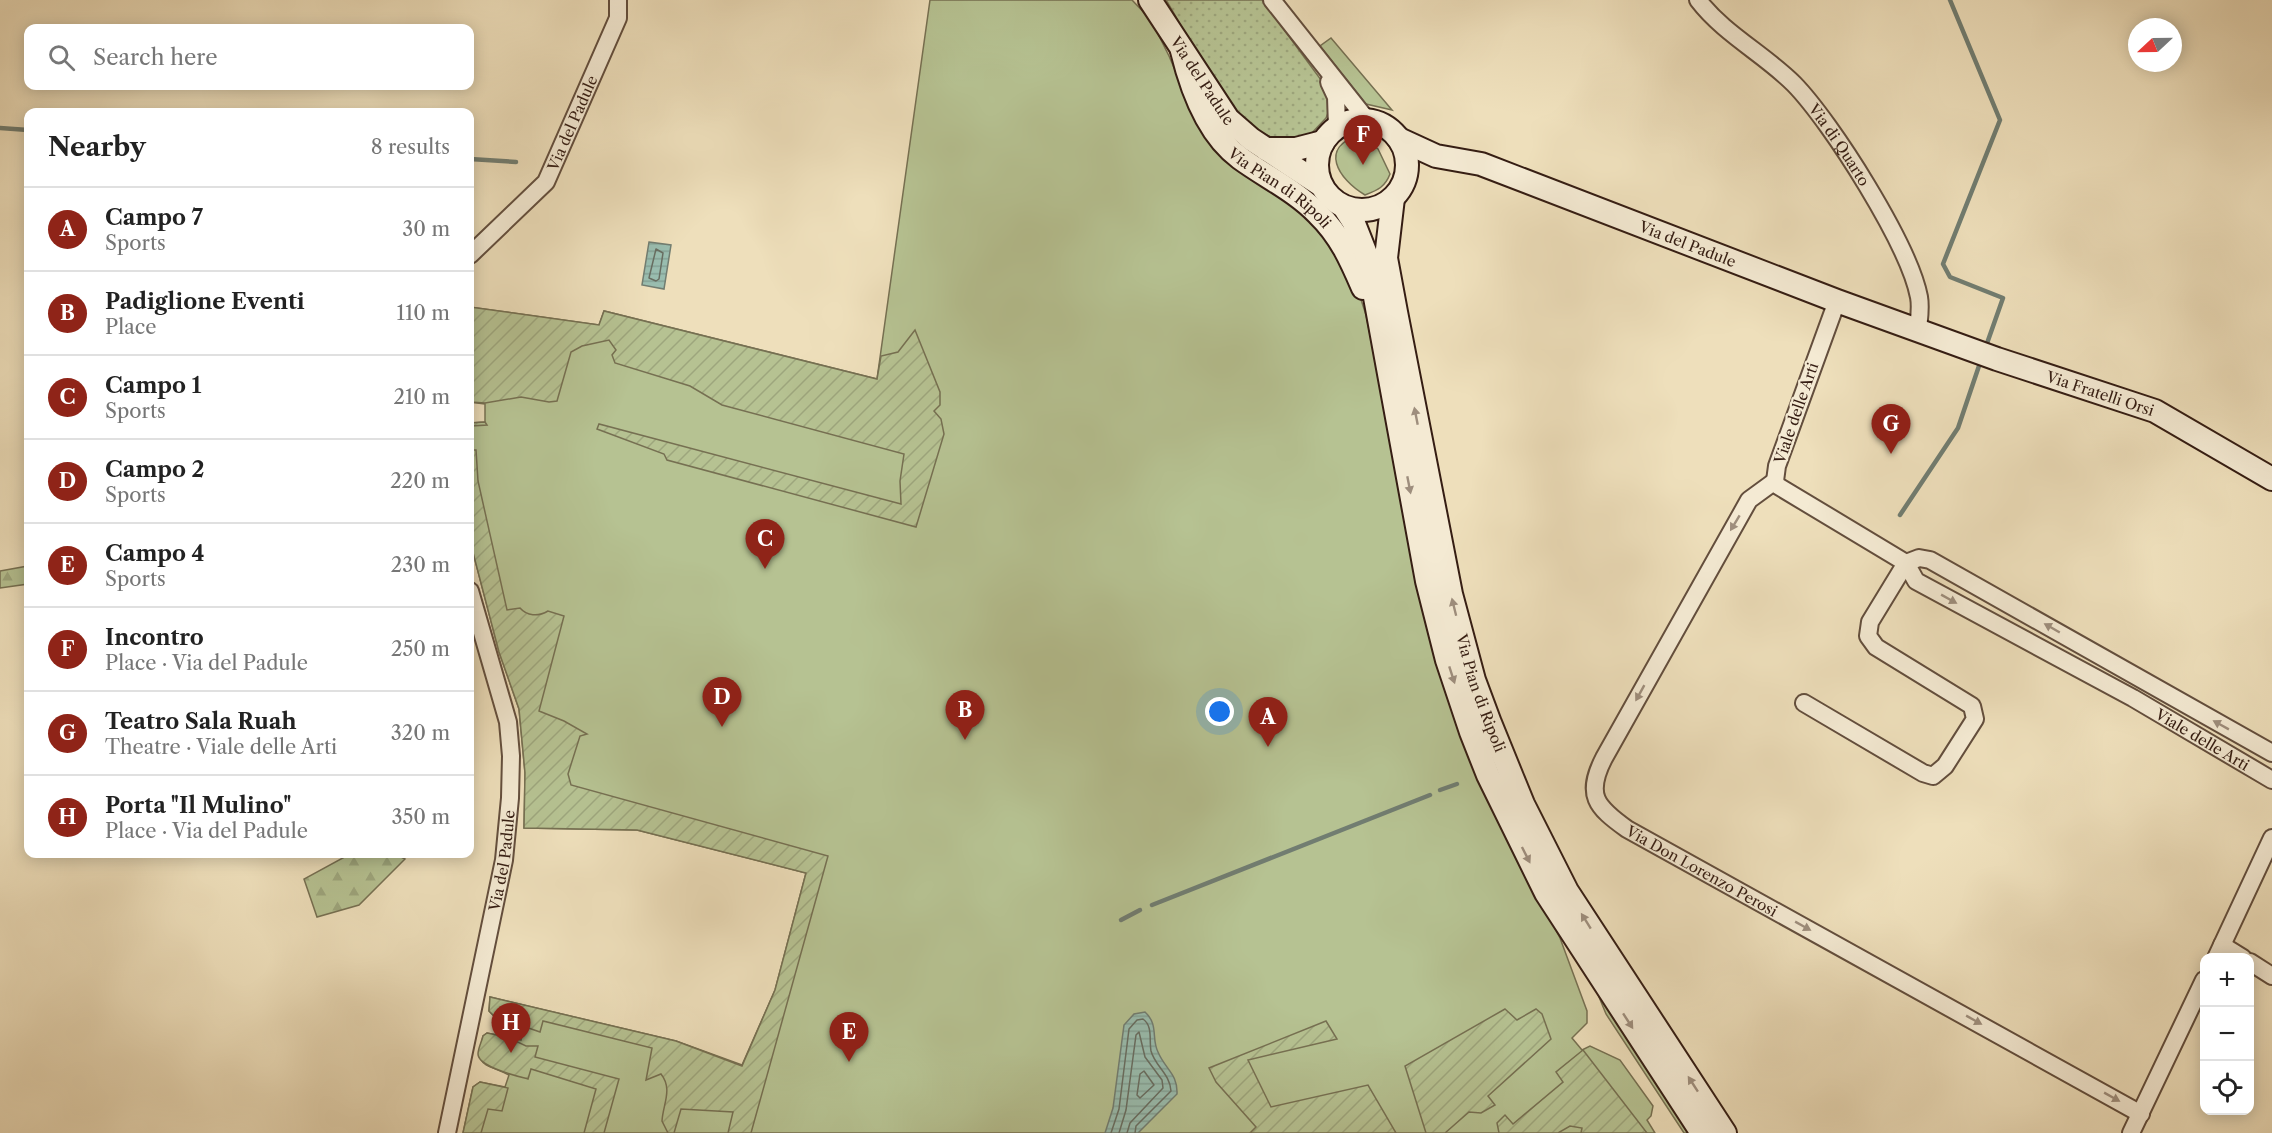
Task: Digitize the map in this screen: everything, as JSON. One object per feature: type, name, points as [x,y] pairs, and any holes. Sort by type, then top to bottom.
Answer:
[{"type":"main road","name":"Via del Padule","points":[[1150,0],[1228,119],[1266,149],[1321,185],[1331,198],[1344,207]]},
{"type":"main road","name":"Via Pian di Ripoli","points":[[1182,51],[1198,99],[1216,131],[1237,156],[1301,199],[1329,225],[1349,255],[1378,324]]},
{"type":"main road","name":"Via del Padule","points":[[1366,120],[1381,124],[1399,139],[1426,152],[1456,161],[1481,164],[1838,301],[1918,329]]},
{"type":"main road","points":[[1266,149],[1296,149],[1330,134],[1351,121],[1366,120]]},
{"type":"main road","name":"Via del Padule","points":[[1321,185],[1316,164],[1330,134]]},
{"type":"main road","points":[[1344,207],[1370,210],[1393,198],[1406,175],[1405,153],[1399,139]]},
{"type":"main road","name":"Via del Padule","points":[[1406,175],[1432,165],[1456,161]]},
{"type":"main road","name":"Via Pian di Ripoli","points":[[1393,198],[1386,258],[1451,594],[1474,680],[1523,804],[1567,891],[1725,1133]]},
{"type":"main road","name":"Via Pian di Ripoli","points":[[1344,207],[1357,229],[1368,259],[1378,324],[1435,613],[1453,678],[1488,775],[1546,893],[1702,1133]]},
{"type":"main road","name":"Via Fratelli Orsi","points":[[1918,329],[2155,411],[2272,480]]},
{"type":"street","name":"Via del Padule","points":[[474,251],[546,182],[618,18],[618,0]]},
{"type":"street","name":"Via del Padule","points":[[1272,0],[1366,120]]},
{"type":"street","name":"Via di Quarto","points":[[1698,0],[1710,17],[1794,84],[1823,119],[1887,222],[1912,274],[1919,297],[1918,329]]},
{"type":"street","name":"Via del Padule","points":[[1316,58],[1336,97],[1330,134]]},
{"type":"street","name":"Viale delle Arti","points":[[1838,301],[1777,466],[1775,481],[1793,496],[1906,563],[1916,581],[2133,698],[2272,780]]},
{"type":"street","name":"Via Don Lorenzo Perosi","points":[[1775,481],[1749,500],[1604,758],[1594,780],[1596,799],[1600,807],[1627,829],[2141,1114]]},
{"type":"street","name":"Viale delle Arti","points":[[1906,563],[1919,558],[1930,560],[2272,753]]},
{"type":"street","points":[[1803,703],[1923,773],[1933,776],[1945,766],[1975,719],[1972,706],[1876,647],[1868,636],[1870,622],[1906,563]]},
{"type":"street","name":"Via del Padule","points":[[447,1133],[504,860],[510,798],[511,756],[508,722],[474,605]]},
{"type":"street","points":[[2133,698],[2142,681]]},
{"type":"street","points":[[2219,951],[2272,838]]},
{"type":"street","points":[[2254,965],[2272,976]]},
{"type":"street","points":[[2131,1133],[2200,990]]},
{"type":"green space","points":[[930,0],[1132,0],[1151,20],[1192,110],[1242,172],[1301,211],[1325,236],[1356,284],[1366,315],[1398,473],[1465,740],[1496,816],[1560,938],[1587,1011],[1587,1023],[1572,1038],[1582,1050],[1590,1046],[1620,1060],[1653,1106],[1651,1116],[1647,1120],[1655,1133],[463,1133],[473,1087],[480,1082],[505,1087],[509,1075],[483,1063],[480,1054],[483,1036],[487,1033],[521,1040],[524,1028],[494,1016],[489,1011],[490,997],[676,1041],[742,1065],[775,990],[806,873],[637,830],[524,828],[525,773],[519,709],[499,652],[474,556],[474,423],[485,422],[485,404],[474,403],[474,308],[599,325],[604,311],[877,379]]},
{"type":"green space","points":[[1166,0],[1262,0],[1327,88],[1330,108],[1326,118],[1308,137],[1290,139],[1280,139],[1262,133],[1245,121],[1214,82]]},
{"type":"green space","points":[[1331,38],[1392,110],[1366,104],[1320,46]]},
{"type":"green space","points":[[1360,135],[1378,149],[1390,174],[1380,188],[1365,195],[1347,181],[1340,172],[1336,155],[1339,147],[1347,140]]},
{"type":"green space","points":[[474,308],[599,325],[604,311],[877,379],[881,356],[898,352],[915,330],[940,392],[940,405],[934,411],[941,419],[944,434],[916,527],[667,460],[664,454],[597,429],[599,424],[901,504],[900,481],[904,454],[722,405],[690,386],[615,363],[612,355],[616,350],[609,340],[582,346],[571,352],[557,401],[549,402],[521,397],[485,403],[474,402]]},
{"type":"green space","points":[[485,422],[487,425],[474,426],[474,423]]},
{"type":"green space","points":[[474,450],[476,450],[478,481],[507,610],[520,608],[533,615],[548,611],[564,616],[539,711],[587,734],[580,736],[568,774],[571,785],[828,856],[751,1133],[728,1133],[733,1112],[681,1109],[674,1133],[668,1133],[662,1121],[667,1091],[665,1080],[661,1074],[646,1080],[652,1048],[543,1021],[540,1032],[494,1016],[489,1011],[490,997],[676,1041],[742,1066],[775,990],[806,873],[637,830],[524,828],[525,773],[519,709],[499,652],[474,556]]},
{"type":"green space","points":[[24,567],[24,585],[0,588],[0,571]]},
{"type":"green space","points":[[343,858],[405,859],[359,905],[317,917],[304,879]]},
{"type":"green space","points":[[1590,975],[1695,1133],[1684,1133],[1606,1014]]},
{"type":"green space","points":[[1505,1009],[1517,1020],[1536,1009],[1542,1014],[1551,1039],[1488,1096],[1495,1105],[1481,1113],[1469,1112],[1445,1133],[1426,1133],[1405,1066]]},
{"type":"green space","points":[[1326,1021],[1337,1039],[1248,1060],[1271,1107],[1368,1085],[1396,1133],[1250,1133],[1256,1127],[1216,1082],[1209,1068]]},
{"type":"green space","points":[[487,1033],[507,1037],[526,1046],[538,1046],[535,1057],[619,1079],[604,1133],[584,1133],[596,1089],[531,1069],[528,1079],[491,1067],[480,1059],[478,1054],[483,1036]]},
{"type":"green space","points":[[1583,1050],[1647,1133],[1581,1133],[1582,1128],[1570,1126],[1558,1133],[1499,1133],[1497,1123],[1505,1115],[1513,1124],[1563,1082],[1556,1072]]},
{"type":"green space","points":[[480,1082],[508,1088],[502,1111],[488,1109],[481,1133],[463,1133],[473,1087]]},
{"type":"water","points":[[649,242],[671,245],[664,289],[642,285]]},
{"type":"water","points":[[1145,1012],[1152,1022],[1156,1047],[1173,1076],[1177,1094],[1138,1133],[1105,1133],[1113,1108],[1124,1025],[1134,1014]]},
{"type":"waterway","points":[[1950,0],[2000,120],[1943,264],[1950,277],[2003,298],[1985,349]]},
{"type":"waterway","points":[[0,128],[24,130]]},
{"type":"waterway","points":[[474,159],[516,162]]},
{"type":"waterway","points":[[1900,515],[1958,428],[1981,360]]},
{"type":"waterway","points":[[1440,790],[1457,784]]},
{"type":"waterway","points":[[1152,905],[1430,795]]},
{"type":"waterway","points":[[1121,920],[1140,910]]},
{"type":"place","name":"Incontro","points":[[1363,165]]},
{"type":"place","name":"Teatro Sala Ruah","points":[[1891,454]]},
{"type":"place","name":"Campo 1","points":[[765,569]]},
{"type":"place","name":"Campo 2","points":[[722,727]]},
{"type":"place","name":"Padiglione Eventi","points":[[965,740]]},
{"type":"place","name":"Campo 7","points":[[1268,747]]},
{"type":"place","name":"Porta \"Il Mulino\"","points":[[511,1053]]},
{"type":"place","name":"Campo 4","points":[[849,1062]]}]
